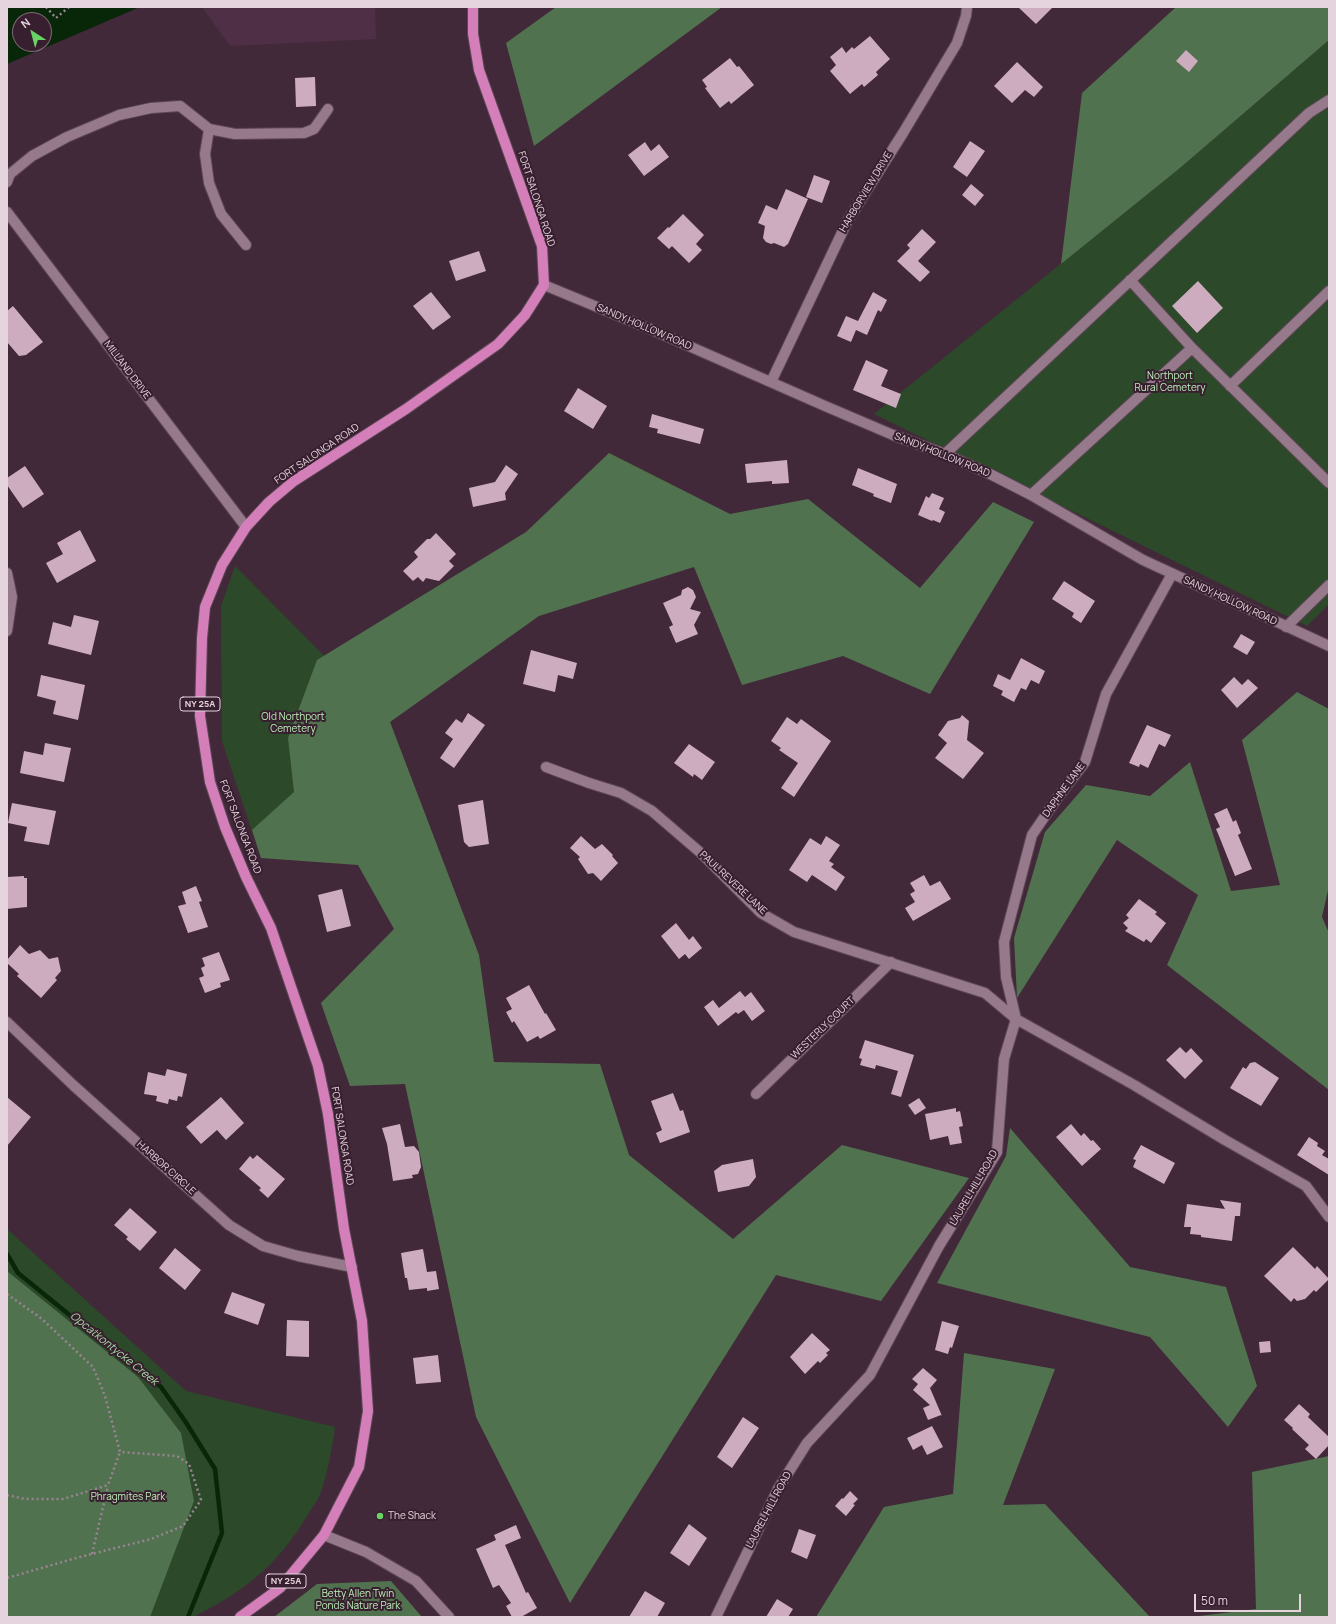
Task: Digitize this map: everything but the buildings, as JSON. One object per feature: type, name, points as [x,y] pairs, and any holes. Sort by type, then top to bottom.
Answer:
[{"type":"main road","name":"FORT SALONGA ROAD","points":[[240,1617],[280,1588],[324,1535],[359,1467],[368,1411],[362,1321],[344,1229],[328,1114],[318,1066],[271,928],[246,877],[225,827],[210,782],[201,723],[202,638],[205,607],[222,565],[246,528],[269,502],[294,481],[400,413],[498,344],[525,316],[544,285],[542,246],[479,70],[473,34],[474,7]]},
{"type":"street","name":"HARBORVIEW DRIVE","points":[[771,382],[848,220],[903,133],[957,43],[966,16],[967,7]]},
{"type":"street","points":[[944,454],[1309,113],[1329,100]]},
{"type":"street","points":[[7,182],[10,174],[32,156],[67,137],[119,115],[151,108],[180,106],[209,129],[235,134],[304,133],[314,129],[328,109]]},
{"type":"street","points":[[209,129],[205,154],[209,183],[221,214],[246,245]]},
{"type":"street","name":"MILLAND DRIVE","points":[[7,212],[246,528]]},
{"type":"street","points":[[1130,280],[1192,348],[1329,483]]},
{"type":"street","name":"SANDY HOLLOW ROAD","points":[[544,285],[893,435],[944,454],[990,474],[1031,495],[1143,560],[1329,646]]},
{"type":"street","points":[[1230,386],[1329,291]]},
{"type":"street","points":[[1031,495],[1192,348]]},
{"type":"street","points":[[7,573],[12,597],[7,631]]},
{"type":"street","name":"DAPHNE LANE","points":[[1016,1019],[1006,977],[1004,942],[1032,835],[1058,797],[1085,762],[1106,694],[1172,574]]},
{"type":"street","points":[[1286,627],[1329,585]]},
{"type":"street","name":"PAUL REVERE LANE","points":[[546,768],[621,793],[652,811],[702,854],[762,913],[794,932],[891,962],[985,994],[1016,1019]]},
{"type":"street","name":"WESTERLY COURT","points":[[756,1094],[891,962]]},
{"type":"street","points":[[1016,1019],[1134,1085],[1225,1140],[1306,1186],[1329,1217]]},
{"type":"street","name":"LAUREL HILL ROAD","points":[[716,1617],[778,1489],[807,1443],[870,1375],[939,1246],[997,1152],[1004,1059],[1016,1019]]},
{"type":"street","name":"HARBOR CIRCLE","points":[[7,1022],[73,1085],[229,1225],[263,1246],[298,1256],[352,1267]]},
{"type":"street","points":[[324,1535],[366,1552],[416,1581],[449,1617]]},
{"type":"path","points":[[46,7],[56,18],[69,7]]},
{"type":"path","points":[[7,1294],[42,1319],[93,1367],[105,1396],[120,1452],[108,1485],[92,1554]]},
{"type":"path","points":[[7,1578],[151,1539],[183,1526],[201,1500],[189,1464],[178,1456],[120,1452]]},
{"type":"path","points":[[7,1494],[25,1499],[63,1499],[108,1485]]},
{"type":"shaded area","points":[[7,7],[140,7],[52,45],[52,12],[12,12],[12,52],[35,52],[7,64]]},
{"type":"shaded area","points":[[202,7],[375,7],[376,39],[230,46]]},
{"type":"green space","points":[[556,7],[722,7],[534,146],[506,43]]},
{"type":"green space","points":[[1176,7],[1329,7],[1329,40],[1180,168],[1061,264],[1082,93]]},
{"type":"green space","name":"Northport Rural Cemetery","points":[[1329,40],[1329,604],[1307,626],[874,414],[1180,168]]},
{"type":"green space","points":[[609,453],[730,514],[808,499],[920,588],[993,502],[1034,522],[930,694],[843,656],[742,685],[694,567],[539,616],[390,722],[479,955],[494,1062],[600,1064],[629,1155],[733,1239],[842,1145],[969,1178],[881,1301],[776,1275],[570,1603],[476,1417],[405,1084],[350,1086],[321,1003],[394,929],[358,865],[261,858],[252,830],[294,792],[288,738],[317,660],[526,532]]},
{"type":"green space","name":"Old Northport Cemetery","points":[[235,566],[390,722],[261,858],[222,741],[221,606]]},
{"type":"green space","points":[[1297,692],[1329,709],[1329,886],[1322,917],[1329,933],[1329,1090],[1167,965],[1198,895],[1117,840],[1017,998],[1014,938],[1045,832],[1086,785],[1150,796],[1190,762],[1231,891],[1280,885],[1242,740]]},
{"type":"green space","points":[[1010,1128],[1130,1267],[1226,1287],[1257,1386],[1228,1427],[1150,1337],[937,1283],[1006,1156]]},
{"type":"green space","name":"Phragmites Park","points":[[7,1229],[186,1391],[335,1427],[330,1460],[321,1492],[296,1533],[272,1563],[258,1576],[228,1598],[193,1617],[7,1617]]},
{"type":"green space","name":"Phragmites Park","points":[[7,1271],[138,1377],[181,1433],[194,1501],[150,1617],[7,1617]]},
{"type":"green space","points":[[964,1353],[1055,1369],[1003,1505],[1045,1504],[1150,1617],[816,1617],[884,1507],[953,1494]]},
{"type":"green space","points":[[1329,1456],[1329,1617],[1191,1617],[1256,1609],[1252,1472]]},
{"type":"green space","name":"Betty Allen Twin Ponds Nature Park","points":[[391,1581],[422,1617],[274,1617],[317,1584]]},
{"type":"waterway","name":"Opcatkontycke Creek","points":[[7,1254],[18,1273],[126,1361],[161,1387],[185,1421],[215,1469],[222,1533],[188,1617]]},
{"type":"place","name":"The Shack","points":[[380,1516]]}]
